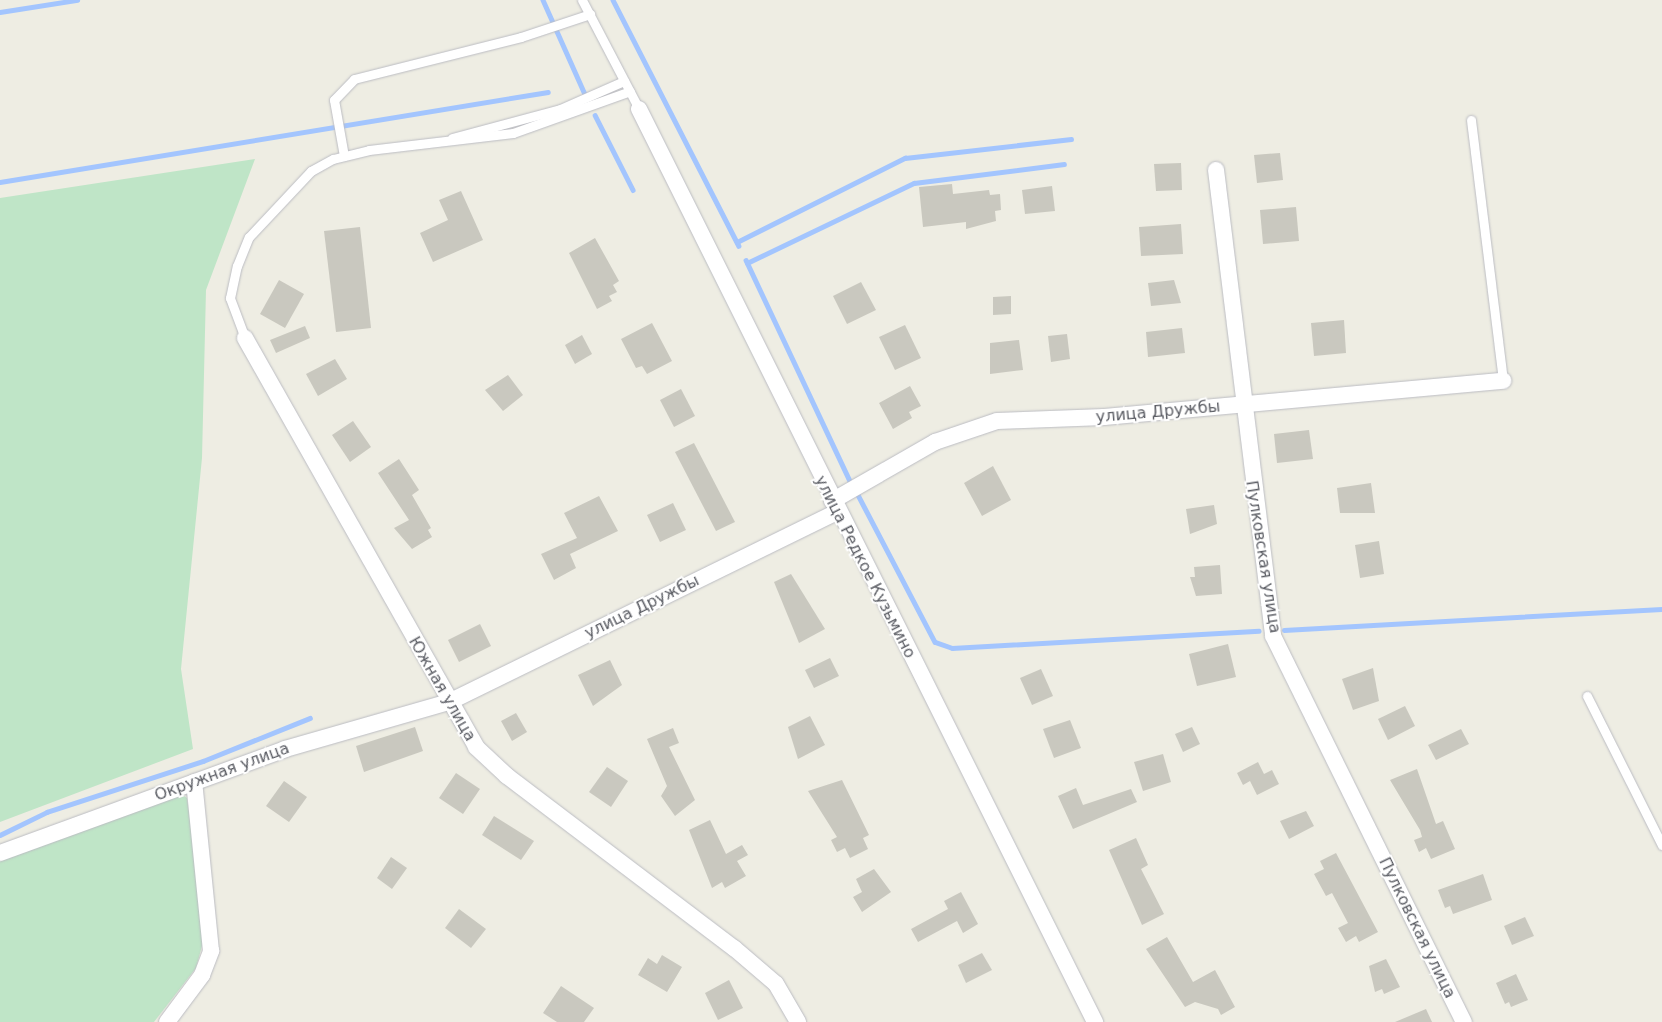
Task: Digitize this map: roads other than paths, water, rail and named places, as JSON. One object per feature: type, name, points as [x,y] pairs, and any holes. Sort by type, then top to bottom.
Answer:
[{"type":"street","name":"улица Редкое Кузьмино","points":[[639,109],[834,506],[1095,1022]]},
{"type":"street","name":"Пулковская улица","points":[[1216,170],[1241,404],[1273,636],[1464,1022]]},
{"type":"street","name":"Южная улица","points":[[245,338],[448,702],[476,747],[507,776],[734,948],[776,984],[798,1022]]},
{"type":"street","name":"улица Дружбы","points":[[448,702],[834,506],[935,442],[989,423],[1241,404],[1502,381]]},
{"type":"street","name":"Окружная улица","points":[[0,854],[284,749],[448,702]]},
{"type":"street","points":[[167,1022],[202,974],[211,952],[194,782]]},
{"type":"lane","points":[[582,0],[639,109]]},
{"type":"lane","points":[[344,156],[334,100],[354,79],[521,37],[590,14]]},
{"type":"lane","points":[[447,140],[466,131],[560,108],[624,81]]},
{"type":"lane","points":[[245,338],[230,298],[249,237],[311,172],[344,156],[447,140],[514,133],[630,91]]},
{"type":"lane","points":[[1471,120],[1502,381]]},
{"type":"lane","points":[[1587,696],[1662,845]]},
{"type":"waterway","points":[[0,12],[77,0]]},
{"type":"waterway","points":[[543,0],[584,92]]},
{"type":"waterway","points":[[613,0],[739,246]]},
{"type":"waterway","points":[[0,182],[548,92]]},
{"type":"waterway","points":[[595,115],[633,190]]},
{"type":"waterway","points":[[737,242],[905,158],[1071,139]]},
{"type":"waterway","points":[[747,263],[914,183],[1064,164]]},
{"type":"waterway","points":[[746,260],[852,485]]},
{"type":"waterway","points":[[856,491],[935,642],[952,648],[1259,631]]},
{"type":"waterway","points":[[1284,630],[1662,609]]},
{"type":"waterway","points":[[0,835],[47,812],[203,761],[310,718]]}]
